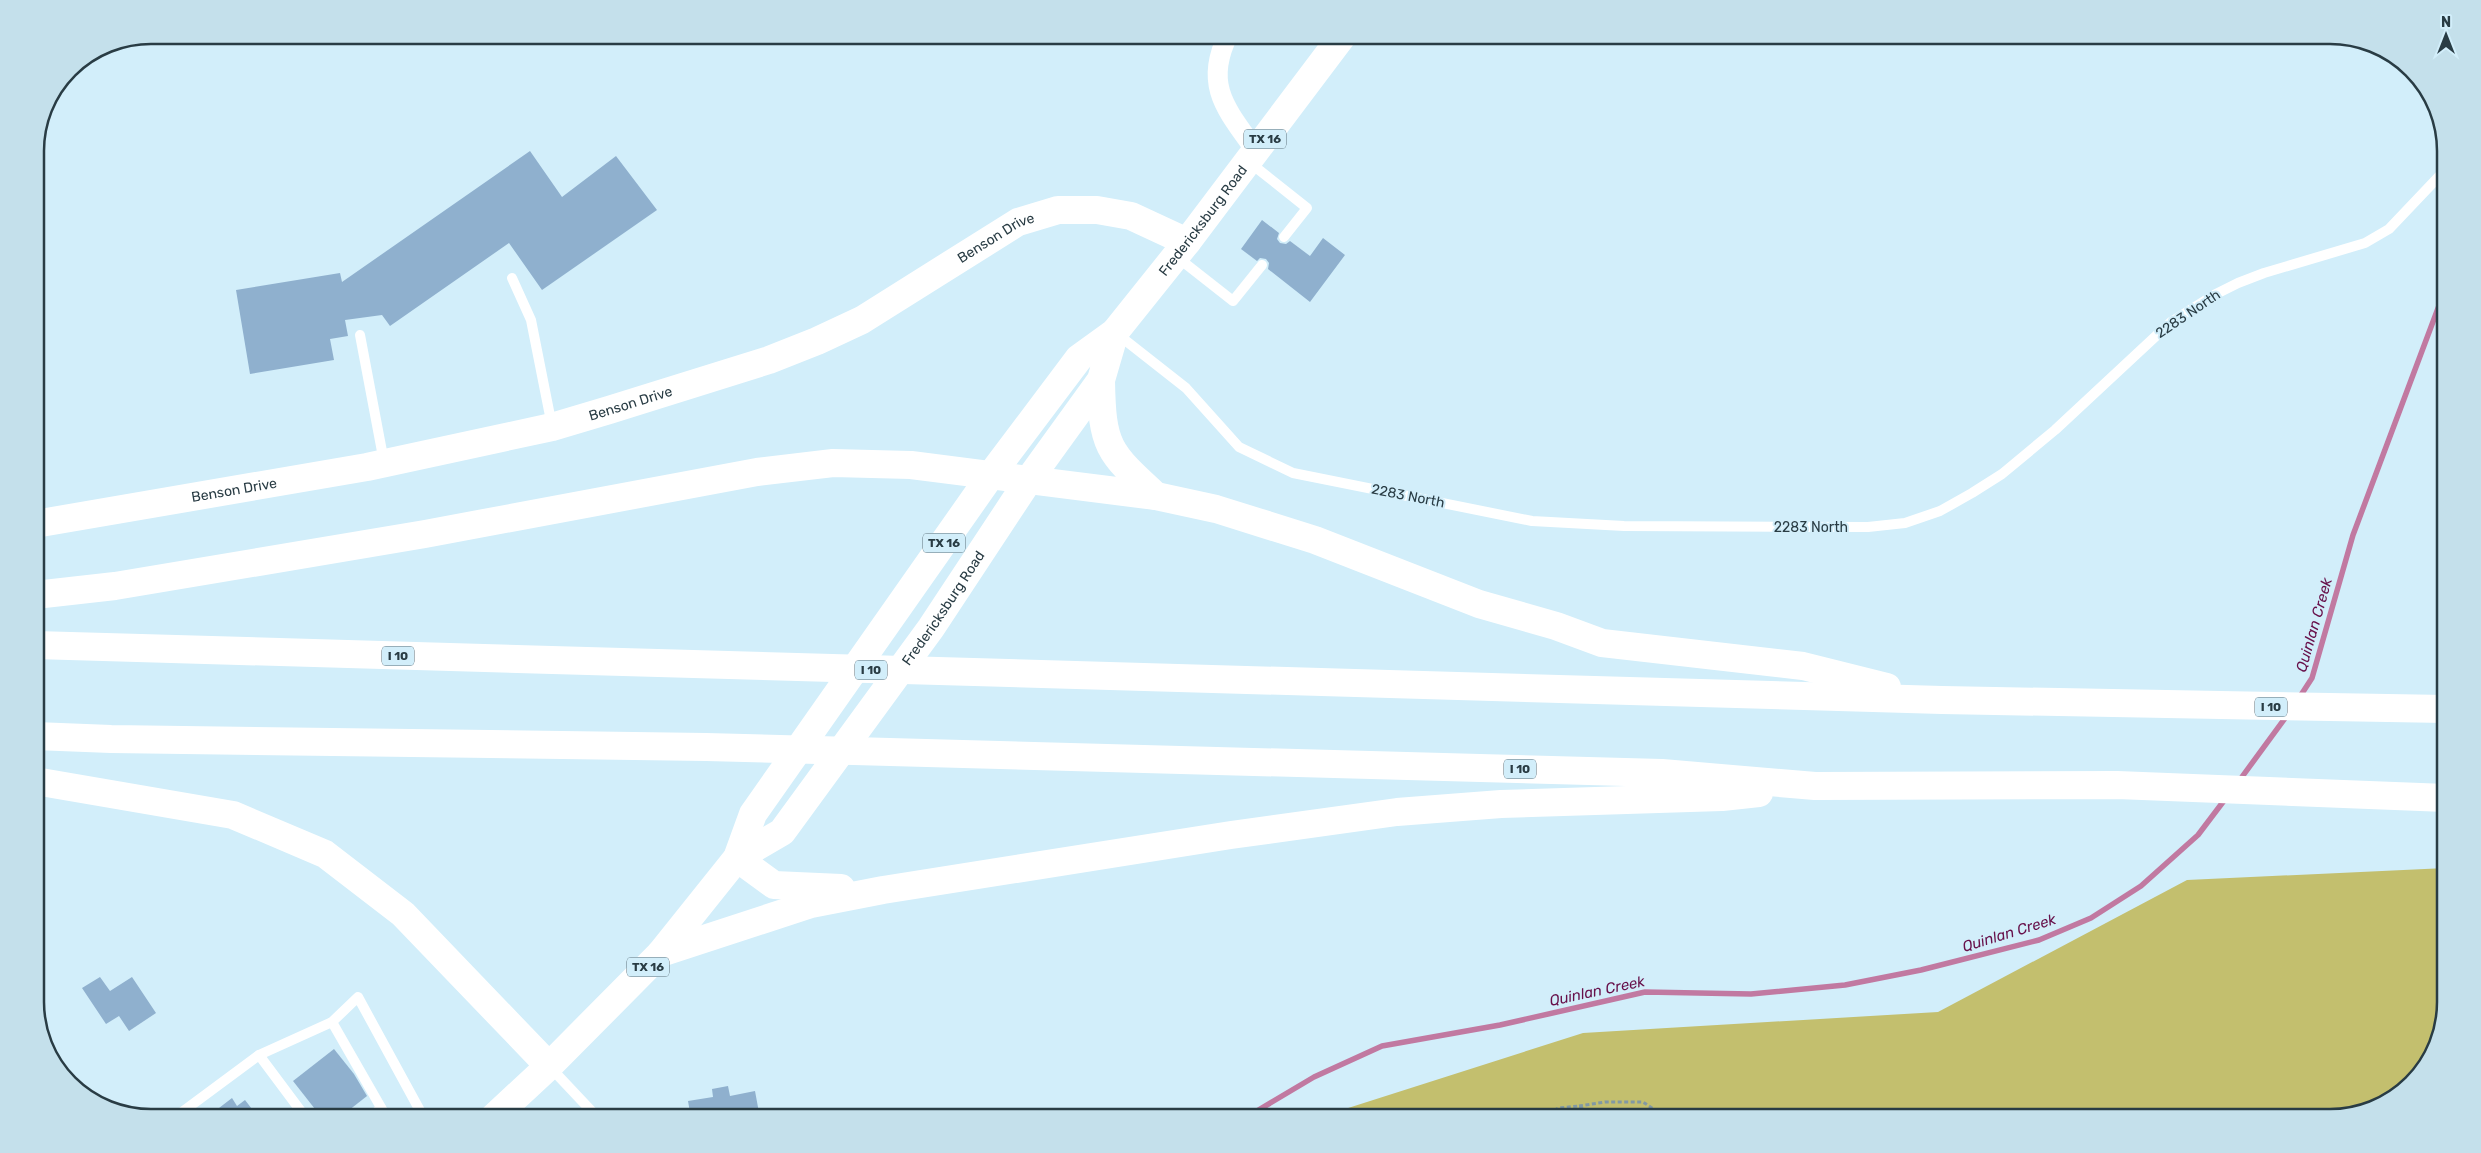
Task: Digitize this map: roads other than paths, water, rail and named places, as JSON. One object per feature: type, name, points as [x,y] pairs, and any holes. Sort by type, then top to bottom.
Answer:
[{"type":"main road","name":"Fredericksburg Road","points":[[549,1066],[661,953],[736,858],[753,814],[991,475],[1079,358],[1115,332],[1182,249],[1337,44]]},
{"type":"main road","name":"Benson Drive","points":[[44,523],[116,512],[385,463],[552,427],[769,360],[817,341],[862,320],[1018,222],[1058,210],[1098,210],[1131,216],[1182,249]]},
{"type":"main road","name":"Fredericksburg Road","points":[[736,858],[782,832],[931,628],[1028,481],[1101,380],[1115,332]]},
{"type":"main road","points":[[1101,380],[1102,421],[1113,453],[1126,469],[1156,496]]},
{"type":"main road","points":[[44,594],[115,586],[396,539],[802,466],[871,463],[991,475],[1156,496],[1216,509],[1316,540],[1479,604],[1556,626],[1602,643],[1803,666],[1942,700]]},
{"type":"main road","name":"I 10","points":[[44,645],[1942,700],[2437,709]]},
{"type":"main road","name":"I 10","points":[[44,736],[111,739],[706,747],[1652,773],[1815,786],[2116,785],[2437,798]]},
{"type":"main road","points":[[44,783],[233,815],[325,854],[403,914],[549,1066]]},
{"type":"main road","points":[[661,953],[811,904],[883,890],[1396,812],[1510,804],[1722,797],[1815,786]]},
{"type":"main road","points":[[736,858],[774,885],[883,890]]},
{"type":"main road","name":"TX 16","points":[[503,1109],[549,1066]]},
{"type":"street","points":[[1224,44],[1220,52],[1216,74],[1221,96],[1252,156]]},
{"type":"lane","points":[[1252,156],[1307,208],[1284,237]]},
{"type":"lane","name":"2283 North","points":[[1115,332],[1186,388],[1238,447],[1293,473],[1532,521],[1624,526],[1868,528],[1905,524],[1940,511],[2002,474],[2062,424],[2171,322],[2214,295],[2238,283],[2264,273],[2365,243],[2389,228],[2437,178]]},
{"type":"lane","points":[[1182,249],[1233,301],[1262,265]]},
{"type":"lane","points":[[512,278],[531,320],[552,427]]},
{"type":"lane","points":[[360,335],[385,463]]},
{"type":"lane","points":[[186,1109],[259,1055],[332,1022],[358,997],[419,1109]]},
{"type":"lane","points":[[332,1022],[381,1108]]},
{"type":"lane","points":[[259,1055],[299,1109]]},
{"type":"lane","points":[[549,1066],[590,1109]]},
{"type":"waterway","name":"Quinlan Creek","points":[[2299,698],[2312,678],[2353,535],[2437,311]]},
{"type":"waterway","name":"Quinlan Creek","points":[[2239,781],[2288,714]]},
{"type":"waterway","name":"Quinlan Creek","points":[[1260,1109],[1314,1077],[1382,1046],[1500,1025],[1645,992],[1751,994],[1845,985],[1921,970],[2039,940],[2091,918],[2141,886],[2198,835],[2226,798]]}]
